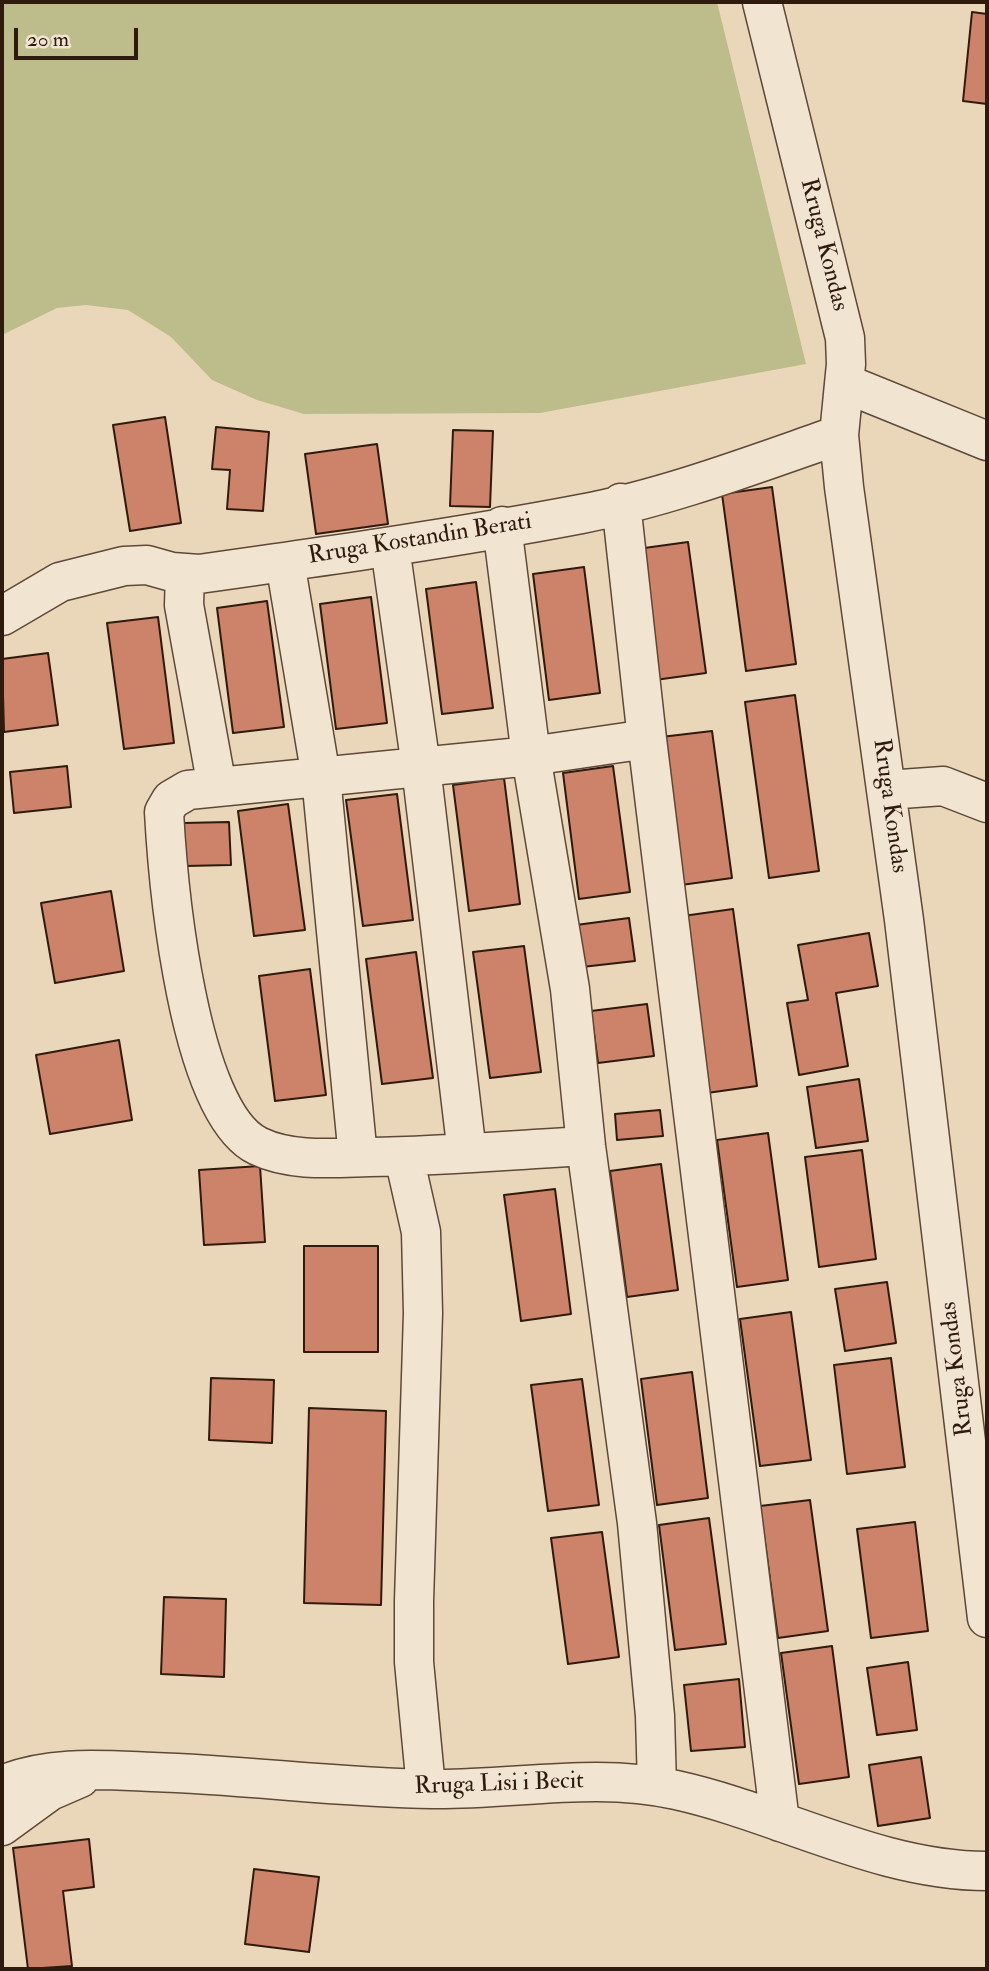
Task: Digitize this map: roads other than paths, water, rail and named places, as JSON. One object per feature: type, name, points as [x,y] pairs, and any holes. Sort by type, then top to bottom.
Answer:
[{"type":"street","name":"Rruga Kondas","points":[[762,2],[845,338],[839,435],[887,790],[987,1618]]},
{"type":"street","points":[[844,383],[987,441]]},
{"type":"street","name":"Rruga Kostandin Berati","points":[[2,616],[60,582],[112,569],[147,565],[200,574],[390,547],[583,513],[744,468],[839,435]]},
{"type":"street","points":[[621,503],[647,739],[780,1822]]},
{"type":"street","points":[[502,526],[531,756],[570,989],[586,1146],[637,1523],[654,1703],[657,1787]]},
{"type":"street","points":[[390,547],[421,766],[467,1153]]},
{"type":"street","points":[[285,562],[321,777],[358,1157]]},
{"type":"street","points":[[185,573],[184,605],[217,788]]},
{"type":"street","points":[[586,1146],[404,1157],[278,1153],[257,1146],[234,1128],[220,1103],[196,1035],[178,952],[164,812],[171,800],[188,790],[531,756],[647,739]]},
{"type":"street","points":[[887,790],[943,786],[987,803]]},
{"type":"street","points":[[404,1157],[421,1232],[423,1327],[414,1662],[426,1788]]},
{"type":"street","points":[[2,1826],[50,1791],[99,1769]]},
{"type":"street","name":"Rruga Lisi i Becit","points":[[2,1784],[45,1772],[99,1769],[244,1775],[357,1787],[426,1788],[606,1781],[657,1787],[718,1801],[927,1867],[987,1871]]}]
